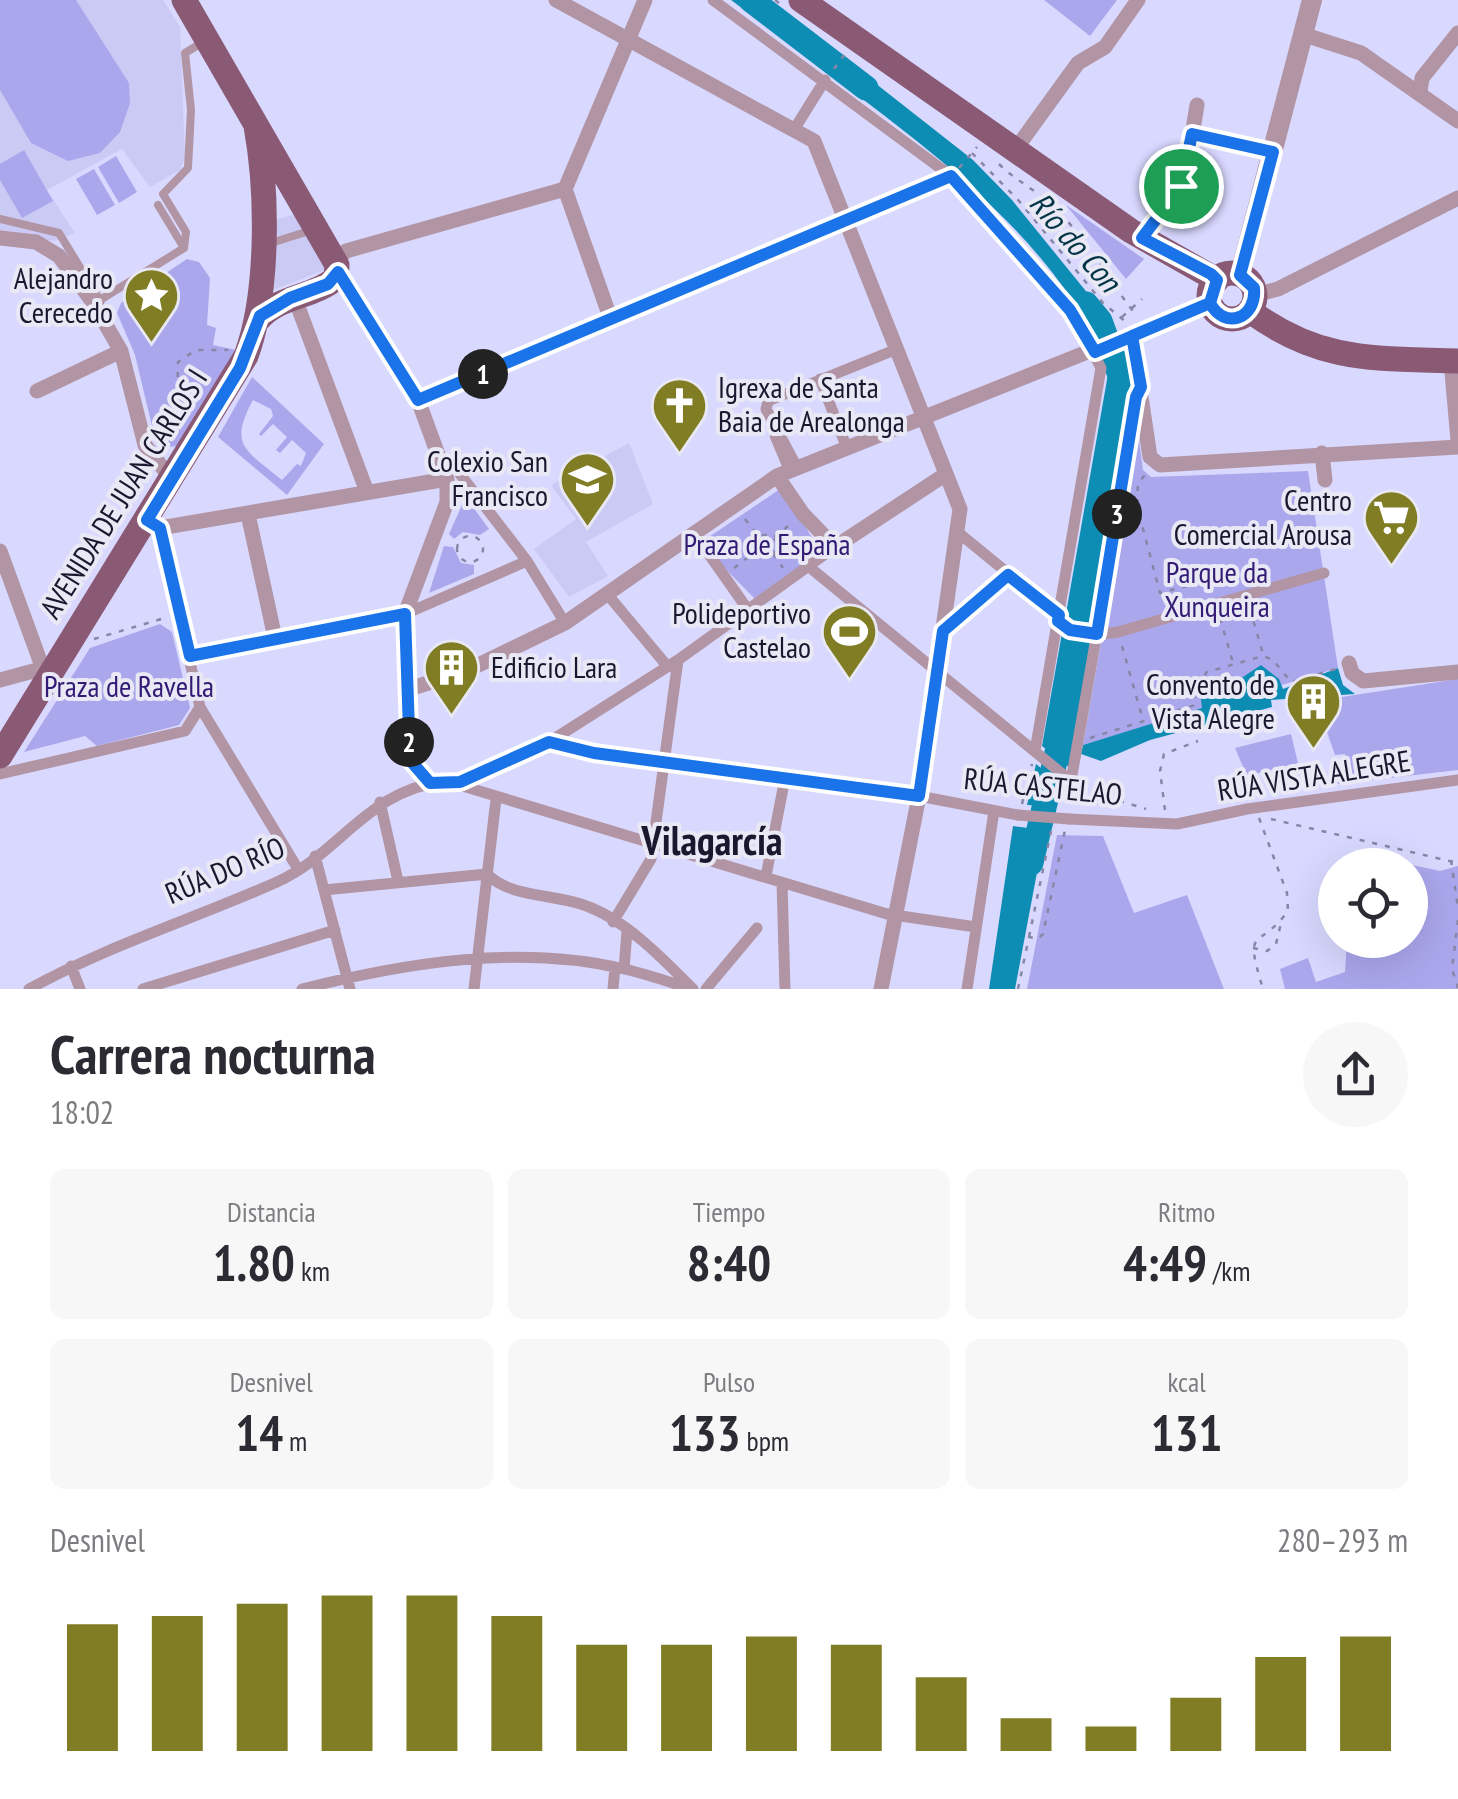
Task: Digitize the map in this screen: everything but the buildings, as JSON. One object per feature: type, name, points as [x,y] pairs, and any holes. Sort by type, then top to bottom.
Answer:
[{"type":"main road","points":[[184,0],[337,266],[328,284],[287,300],[258,320]]},
{"type":"main road","points":[[801,3],[1005,155],[1234,293],[1315,349],[1454,361]]},
{"type":"main road","name":"AVENIDA DE JUAN CARLOS I","points":[[0,756],[49,667],[154,524],[172,480],[240,368],[258,320],[262,219],[256,126]]},
{"type":"street","points":[[556,0],[795,128],[817,145],[960,509],[960,534],[919,796],[881,989]]},
{"type":"street","points":[[611,320],[565,189],[645,0]]},
{"type":"street","points":[[713,0],[828,77],[953,174],[1070,310],[1096,351],[1101,368],[1034,755]]},
{"type":"street","points":[[1005,155],[1078,63],[1105,47],[1138,0]]},
{"type":"street","points":[[1234,293],[1312,0]]},
{"type":"street","points":[[1420,92],[1422,78],[1458,33]]},
{"type":"street","points":[[1302,34],[1361,53],[1458,121]]},
{"type":"street","points":[[795,128],[828,77]]},
{"type":"street","points":[[1142,238],[1185,179],[1197,105]]},
{"type":"street","points":[[1192,134],[1273,152]]},
{"type":"street","points":[[418,400],[848,222],[953,174]]},
{"type":"street","name":"AVENIDA DE JUAN CARLOS I","points":[[262,219],[272,182],[280,183],[298,199]]},
{"type":"street","points":[[565,189],[346,251],[337,266],[418,400],[454,477],[527,561],[565,624]]},
{"type":"street","points":[[409,689],[466,671],[565,624],[694,533],[788,473],[1096,351],[1129,327],[1234,293],[1278,288],[1458,198]]},
{"type":"street","points":[[0,238],[36,242],[59,256],[101,307],[122,351],[145,444],[172,480]]},
{"type":"street","name":"AVENIDA DE JUAN CARLOS I","points":[[261,250],[266,293],[287,300]]},
{"type":"street","points":[[287,300],[297,304],[367,492]]},
{"type":"street","points":[[1129,327],[1150,457],[1160,464],[1458,443],[1454,361]]},
{"type":"street","points":[[835,547],[803,514],[765,404],[896,348]]},
{"type":"street","points":[[37,392],[122,351]]},
{"type":"street","points":[[820,379],[844,443]]},
{"type":"street","points":[[1074,784],[1136,397],[1141,387]]},
{"type":"street","points":[[1322,453],[1325,480]]},
{"type":"street","points":[[460,782],[549,742],[673,663],[746,607],[946,474]]},
{"type":"street","points":[[298,869],[200,708],[180,614],[154,524],[248,514],[454,477]]},
{"type":"street","points":[[430,783],[410,760],[405,614],[454,477]]},
{"type":"street","points":[[248,514],[276,638]]},
{"type":"street","points":[[694,533],[746,607]]},
{"type":"street","points":[[960,534],[1070,630],[1097,634],[1118,632],[1324,573]]},
{"type":"street","points":[[0,551],[49,667],[0,680]]},
{"type":"street","points":[[190,656],[405,614],[527,561]]},
{"type":"street","points":[[808,566],[1074,784]]},
{"type":"street","points":[[943,631],[1008,575]]},
{"type":"street","points":[[608,595],[673,663]]},
{"type":"street","points":[[614,922],[640,881],[652,846],[673,663]]},
{"type":"street","points":[[1344,666],[1364,681],[1458,672]]},
{"type":"street","points":[[0,774],[186,731],[200,708]]},
{"type":"street","name":"RÚA CASTELAO","points":[[549,742],[919,796],[1018,815],[1171,820]]},
{"type":"street","points":[[766,876],[785,778]]},
{"type":"street","name":"RÚA VISTA ALEGRE","points":[[1171,820],[1253,813],[1458,780]]},
{"type":"street","points":[[460,782],[496,799],[544,814],[896,916],[976,928]]},
{"type":"street","name":"RÚA DO RÍO","points":[[29,989],[71,966],[298,869],[380,802],[430,783],[460,782]]},
{"type":"street","points":[[474,989],[496,799]]},
{"type":"street","points":[[380,802],[398,881]]},
{"type":"street","points":[[967,989],[994,811]]},
{"type":"street","points":[[315,856],[348,983]]},
{"type":"street","points":[[324,890],[486,874],[499,886],[591,907],[627,932],[693,989]]},
{"type":"street","points":[[782,883],[785,989]]},
{"type":"street","points":[[706,989],[757,928]]},
{"type":"street","points":[[148,988],[335,930]]},
{"type":"street","points":[[613,989],[627,932]]},
{"type":"street","points":[[302,989],[476,959],[620,968],[693,989]]},
{"type":"street","points":[[71,966],[80,989]]},
{"type":"lane","points":[[0,218],[59,233],[101,307],[184,248],[186,232],[163,194],[188,168],[191,110],[185,53],[207,40]]},
{"type":"lane","points":[[158,205],[184,248]]},
{"type":"lane","points":[[261,250],[316,229]]},
{"type":"lane","points":[[774,437],[788,473]]},
{"type":"path","points":[[775,0],[801,3]]},
{"type":"path","points":[[828,77],[843,56]]},
{"type":"path","points":[[953,174],[977,148],[986,154]]},
{"type":"path","points":[[971,155],[1019,201],[1103,303],[1129,327]]},
{"type":"path","points":[[1005,155],[1103,265],[1112,287],[1131,309],[1129,327]]},
{"type":"path","points":[[1129,327],[1131,309],[1142,299]]},
{"type":"path","points":[[177,416],[176,369],[184,356],[196,350],[235,351]]},
{"type":"path","points":[[153,436],[161,424],[177,416],[197,423]]},
{"type":"path","points":[[1149,472],[1138,483],[1137,506],[1160,593],[1210,580],[1234,664]]},
{"type":"path","points":[[1118,507],[1137,506]]},
{"type":"path","points":[[738,511],[760,538]]},
{"type":"path","points":[[760,538],[773,538],[796,520]]},
{"type":"path","points":[[442,539],[458,544],[474,537],[483,552],[469,562],[459,556],[458,544]]},
{"type":"path","points":[[723,576],[756,551],[760,538]]},
{"type":"path","points":[[756,551],[764,557],[773,554],[777,545],[773,538]]},
{"type":"path","points":[[773,554],[789,578]]},
{"type":"path","points":[[1247,596],[1263,656],[1283,669],[1291,682],[1344,666]]},
{"type":"path","points":[[83,642],[180,614]]},
{"type":"path","points":[[1118,632],[1143,722]]},
{"type":"path","points":[[1079,742],[1195,705],[1200,678],[1263,656]]},
{"type":"path","points":[[1171,820],[1160,771],[1164,754],[1198,741]]},
{"type":"path","points":[[1023,801],[1034,755]]},
{"type":"path","points":[[1074,784],[1136,804]]},
{"type":"path","points":[[1253,813],[1458,862]]},
{"type":"path","points":[[1252,947],[1260,952],[1276,944],[1288,910],[1288,893],[1253,813]]},
{"type":"path","points":[[1018,989],[1054,819]]},
{"type":"path","points":[[1029,937],[1038,939],[1043,934],[1060,840],[1069,819]]},
{"type":"path","points":[[1450,859],[1458,908]]},
{"type":"path","points":[[1263,989],[1252,947],[1255,938],[1282,919]]},
{"type":"path","points":[[1458,920],[1452,970],[1458,988]]},
{"type":"shaded area","points":[[0,0],[163,0],[180,27],[185,158],[180,170],[150,187],[122,149],[47,190],[75,233],[55,241],[0,236]]},
{"type":"shaded area","points":[[731,0],[762,0],[835,54],[823,68]]},
{"type":"shaded area","points":[[847,61],[973,160],[1012,200],[1115,327],[1094,336],[1070,297],[1011,226],[944,163],[835,78]]},
{"type":"shaded area","points":[[295,214],[327,269],[273,290],[273,221]]},
{"type":"shaded area","points":[[1128,355],[1133,388],[1096,625],[1065,619],[1108,374],[1105,365]]},
{"type":"shaded area","name":"Colexio San Francisco","points":[[629,443],[653,504],[586,542],[608,576],[569,597],[534,549],[576,519],[551,485]]},
{"type":"shaded area","points":[[1062,633],[1092,639],[1070,768],[1042,746]]},
{"type":"shaded area","points":[[1261,665],[1279,679],[1283,689],[1338,668],[1343,685],[1355,694],[1271,700],[1272,707],[1150,740],[1101,761],[1081,754],[1083,745],[1202,708],[1200,693],[1210,678],[1234,683]]},
{"type":"shaded area","points":[[1036,764],[1063,786],[1049,806],[1027,805]]},
{"type":"shaded area","points":[[1013,826],[1045,830],[1015,989],[989,989]]},
{"type":"green space","points":[[0,0],[76,0],[129,83],[130,103],[120,132],[100,153],[68,161],[31,143],[0,90]]},
{"type":"green space","points":[[1044,0],[1117,0],[1090,36]]},
{"type":"green space","points":[[24,150],[53,201],[22,218],[0,180],[0,164]]},
{"type":"green space","points":[[116,156],[137,192],[119,203],[98,167]]},
{"type":"green space","points":[[94,169],[115,205],[97,215],[76,179]]},
{"type":"green space","points":[[1066,205],[1144,259],[1126,279]]},
{"type":"green space","points":[[187,259],[199,262],[210,278],[207,325],[216,328],[213,345],[236,350],[177,446],[170,447],[153,430],[135,355],[117,313],[121,303]]},
{"type":"green space","points":[[252,377],[324,444],[287,495],[218,437]],"holes":[[[253,400],[271,409],[273,416],[259,434],[273,424],[287,437],[276,450],[280,453],[292,440],[306,453],[301,466],[297,464],[282,480],[250,454],[242,438]]]},
{"type":"green space","name":"Parque da Xunqueira","points":[[1138,431],[1143,470],[1151,477],[1308,471],[1338,668],[1083,745]]},
{"type":"green space","name":"Praza de España","points":[[783,487],[820,552],[756,600],[700,543]]},
{"type":"green space","points":[[462,505],[473,507],[489,529],[480,535],[463,532],[454,539],[449,534]]},
{"type":"green space","points":[[444,546],[453,547],[461,563],[474,565],[474,574],[429,593]]},
{"type":"green space","name":"Praza de Ravella","points":[[160,624],[172,632],[190,708],[179,725],[97,746],[85,736],[24,752],[90,648]]},
{"type":"green space","points":[[1458,679],[1458,770],[1337,784],[1334,768],[1347,761],[1345,754],[1335,755],[1316,701]]},
{"type":"green space","points":[[1291,734],[1298,763],[1247,776],[1235,748]]},
{"type":"green space","points":[[1057,835],[1103,836],[1134,913],[1187,895],[1224,989],[1027,989]]},
{"type":"green space","points":[[1458,866],[1458,989],[1285,989],[1280,969],[1308,958],[1316,982],[1345,972],[1346,958],[1428,958],[1428,868],[1440,871]]},
{"type":"waterway","name":"Río do Con","points":[[751,0],[866,88]]},
{"type":"waterway","name":"Río do Con","points":[[1086,304],[1100,321],[1125,389]]},
{"type":"waterway","name":"Río do Con","points":[[1031,863],[1063,727]]},
{"type":"place","name":"Alejandro Cerecedo","points":[[152,345]]},
{"type":"place","name":"Igrexa de Santa Baia de Arealonga","points":[[679,454]]},
{"type":"place","name":"Colexio San Francisco","points":[[587,528]]},
{"type":"place","name":"Centro Comercial Arousa","points":[[1391,567]]},
{"type":"place","name":"Polideportivo Castelao","points":[[850,680]]},
{"type":"place","name":"Edificio Lara","points":[[452,717]]},
{"type":"place","name":"Convento de Vista Alegre","points":[[1314,751]]},
{"type":"district","name":"Vilagarcía","points":[[712,841]]},
{"type":"route","points":[[1181,186],[1142,238],[1211,274],[1217,280],[1210,290],[1210,303],[1095,352],[1070,310],[951,176],[418,400],[338,272],[321,288],[290,298],[260,316],[240,368],[147,520],[160,528],[190,656],[405,614],[410,760],[430,783],[460,782],[549,742],[594,753],[919,796],[943,631],[1008,575],[1059,615],[1058,621],[1070,630],[1097,634],[1136,397],[1141,387],[1132,336],[1210,303],[1218,314],[1231,319],[1244,316],[1253,306],[1254,288],[1240,275],[1273,152],[1192,134],[1181,186]]}]
